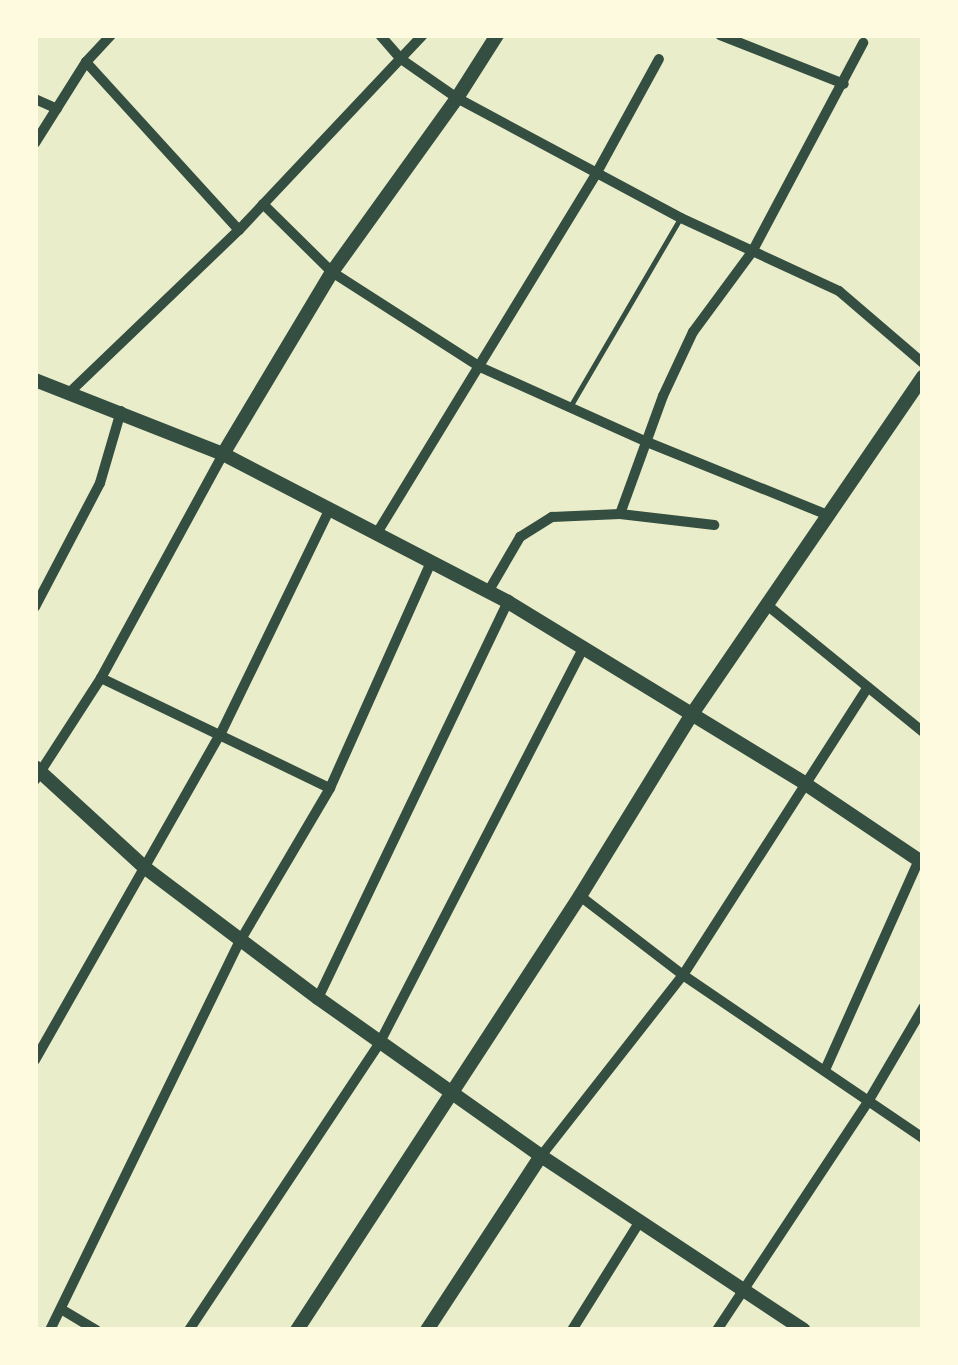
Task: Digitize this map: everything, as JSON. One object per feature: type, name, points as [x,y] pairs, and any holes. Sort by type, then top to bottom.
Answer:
[{"type":"street","points":[[35,144],[86,62],[111,35]]},
{"type":"street","points":[[380,35],[400,58],[457,98],[681,218],[840,291],[923,363]]},
{"type":"street","points":[[72,390],[238,230],[423,35]]},
{"type":"street","points":[[497,35],[457,98],[332,272],[224,454],[102,678],[37,773],[144,867],[318,998],[541,1156],[804,1330]]},
{"type":"street","points":[[720,35],[844,84]]},
{"type":"street","points":[[620,514],[693,332],[752,252],[863,44]]},
{"type":"street","points":[[378,533],[596,174],[659,59]]},
{"type":"street","points":[[86,62],[238,230]]},
{"type":"street","points":[[35,99],[57,109]]},
{"type":"street","points":[[263,204],[332,272],[480,367],[647,442],[828,515]]},
{"type":"street","points":[[297,1330],[580,896],[692,714],[923,376]]},
{"type":"street","points":[[35,380],[72,390],[224,454],[508,602],[804,783],[921,861],[825,1070]]},
{"type":"street","points":[[35,607],[100,483],[121,410]]},
{"type":"street","points":[[35,1060],[220,735],[330,508]]},
{"type":"street","points":[[488,592],[520,538],[538,523],[566,514],[620,514],[714,525]]},
{"type":"street","points":[[50,1330],[240,941],[330,788],[431,562]]},
{"type":"street","points":[[318,998],[508,602]]},
{"type":"street","points":[[768,605],[918,728],[923,714]]},
{"type":"street","points":[[189,1330],[380,1042],[584,647]]},
{"type":"street","points":[[102,678],[330,788]]},
{"type":"street","points":[[427,1330],[541,1156],[684,975],[868,687]]},
{"type":"street","points":[[580,896],[684,975],[923,1138]]},
{"type":"street","points":[[717,1330],[869,1100],[923,1008]]},
{"type":"street","points":[[572,1330],[640,1222]]},
{"type":"street","points":[[62,1309],[96,1330]]},
{"type":"lane","points":[[570,408],[681,218]]}]
